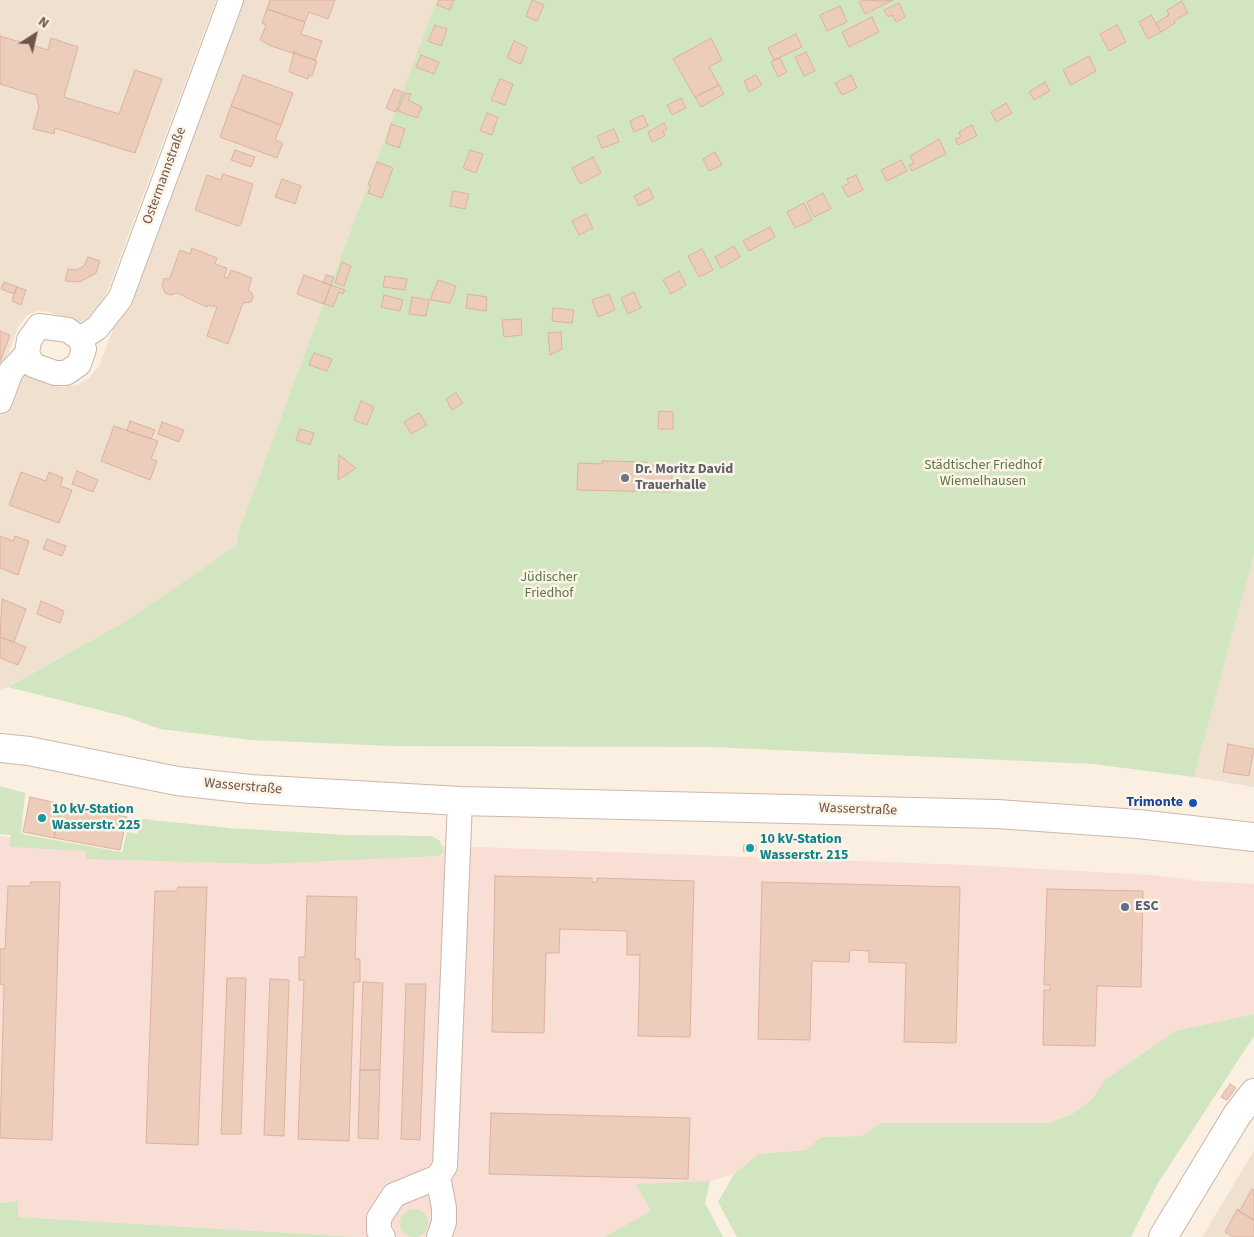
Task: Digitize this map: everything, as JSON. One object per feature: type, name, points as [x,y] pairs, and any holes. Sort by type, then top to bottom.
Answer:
[{"type":"main road","name":"Wasserstraße","points":[[0,734],[29,751]]},
{"type":"main road","name":"Wasserstraße","points":[[0,748],[29,751],[177,781],[250,789],[460,800],[997,814],[1138,824],[1254,837]]},
{"type":"main road","points":[[1163,1237],[1237,1116],[1254,1093]]},
{"type":"street","name":"Ostermannstraße","points":[[80,339],[97,328],[120,299],[231,0]]},
{"type":"street","points":[[0,401],[12,371],[27,354],[29,340],[39,326],[68,330],[80,339],[84,349],[80,364],[66,373],[55,373],[33,365],[27,354]]},
{"type":"street","points":[[383,1237],[379,1231],[379,1218],[394,1195],[438,1177],[445,1166],[460,800]]},
{"type":"street","points":[[438,1177],[444,1208],[444,1222],[439,1237]]},
{"type":"shaded area","points":[[0,0],[216,0],[104,300],[108,302],[95,316],[82,321],[72,321],[49,312],[37,311],[27,315],[18,327],[0,375]]},
{"type":"shaded area","points":[[239,0],[438,0],[238,533],[237,545],[124,622],[0,691],[0,416],[4,404],[19,379],[27,374],[48,384],[64,387],[78,385],[89,378],[99,366]]},
{"type":"shaded area","points":[[1254,554],[1254,787],[1194,777]]},
{"type":"shaded area","points":[[0,836],[124,855],[422,845],[967,865],[1151,875],[1199,881],[1254,884],[1254,1014],[1175,1031],[1105,1080],[1091,1100],[1072,1114],[1048,1123],[881,1123],[863,1136],[821,1137],[806,1150],[758,1154],[734,1174],[710,1181],[604,1237],[358,1237],[18,1217],[18,1201],[0,1203]]},
{"type":"shaded area","points":[[1254,1151],[1254,1237],[1202,1237]]},
{"type":"green space","points":[[437,0],[1254,0],[1254,554],[1194,777],[1093,764],[710,747],[392,746],[252,740],[160,729],[127,717],[8,687],[124,622],[237,545],[238,533]]},
{"type":"green space","points":[[0,786],[25,793],[21,834],[122,852],[127,832],[137,834],[142,819],[229,828],[347,835],[432,836],[440,841],[444,852],[437,856],[264,864],[86,859],[86,851],[10,847],[11,835],[0,834]]},
{"type":"green space","points":[[1254,1014],[1254,1036],[1158,1183],[1131,1237],[737,1237],[718,1202],[734,1174],[758,1154],[806,1150],[821,1137],[862,1136],[881,1123],[1048,1123],[1072,1114],[1091,1100],[1105,1080],[1175,1031]]},
{"type":"green space","points":[[710,1181],[705,1203],[723,1237],[604,1237],[651,1211],[636,1184]]},
{"type":"green space","points":[[18,1201],[18,1217],[358,1237],[0,1237],[0,1203]]},
{"type":"green space","points":[[414,1209],[424,1213],[428,1223],[424,1233],[414,1237],[404,1233],[400,1223],[404,1213]]},
{"type":"building","points":[[270,0],[335,0],[328,19],[309,12],[305,22],[267,9]]},
{"type":"building","points":[[439,0],[454,0],[450,10],[437,5]]},
{"type":"building","points":[[532,0],[544,5],[537,21],[526,16]]},
{"type":"building","points":[[864,0],[893,0],[865,14],[859,2]]},
{"type":"building","points":[[1182,1],[1188,13],[1174,21],[1175,23],[1161,32],[1156,23],[1169,15],[1167,10]]},
{"type":"building","points":[[899,3],[905,17],[896,22],[892,15],[888,17],[884,10]]},
{"type":"building","points":[[840,6],[847,22],[827,31],[820,15]]},
{"type":"building","points":[[267,9],[305,22],[301,34],[322,41],[315,60],[271,46],[260,40],[266,25],[262,23]]},
{"type":"building","points":[[1151,15],[1161,32],[1148,39],[1139,22]]},
{"type":"building","points":[[872,17],[879,32],[849,47],[842,32]]},
{"type":"building","points":[[435,25],[447,29],[441,46],[428,41]]},
{"type":"building","points":[[1117,25],[1126,42],[1109,51],[1100,34]]},
{"type":"building","points":[[796,34],[802,47],[774,60],[768,48]]},
{"type":"building","points":[[0,36],[48,50],[51,38],[78,47],[64,97],[119,114],[135,70],[162,79],[135,153],[55,128],[54,134],[33,129],[39,107],[36,95],[0,84]]},
{"type":"building","points":[[711,38],[722,60],[709,67],[719,85],[695,97],[673,59]]},
{"type":"building","points":[[514,41],[527,47],[521,64],[507,58]]},
{"type":"building","points":[[294,52],[317,61],[312,76],[309,75],[308,79],[289,72]]},
{"type":"building","points":[[806,52],[815,71],[804,76],[795,57]]},
{"type":"building","points":[[421,55],[439,62],[434,74],[416,67]]},
{"type":"building","points":[[1089,56],[1096,71],[1071,85],[1063,70]]},
{"type":"building","points":[[780,58],[787,72],[778,77],[771,62]]},
{"type":"building","points":[[243,75],[293,93],[281,125],[231,106]]},
{"type":"building","points":[[756,75],[762,85],[749,92],[744,81]]},
{"type":"building","points":[[851,75],[857,88],[842,95],[835,83]]},
{"type":"building","points":[[500,79],[513,84],[505,105],[491,100]]},
{"type":"building","points":[[1045,82],[1050,91],[1034,100],[1029,92]]},
{"type":"building","points":[[719,85],[724,94],[701,107],[695,97]]},
{"type":"building","points":[[394,89],[403,92],[396,112],[386,108]]},
{"type":"building","points":[[405,93],[411,94],[408,100],[422,107],[417,118],[398,111]]},
{"type":"building","points":[[681,98],[686,108],[672,115],[667,105]]},
{"type":"building","points":[[1006,103],[1012,113],[996,122],[991,112]]},
{"type":"building","points":[[231,106],[281,125],[275,140],[283,143],[277,158],[220,137]]},
{"type":"building","points":[[487,113],[498,117],[492,135],[480,131]]},
{"type":"building","points":[[643,115],[648,126],[634,132],[630,121]]},
{"type":"building","points":[[664,123],[667,129],[663,131],[665,136],[652,142],[648,132]]},
{"type":"building","points":[[391,124],[405,129],[399,148],[386,143]]},
{"type":"building","points":[[972,125],[977,136],[958,145],[955,139],[961,137],[959,132]]},
{"type":"building","points":[[614,129],[619,142],[602,148],[597,136]]},
{"type":"building","points":[[939,139],[946,154],[912,171],[909,165],[914,163],[910,156]]},
{"type":"building","points":[[235,150],[255,157],[251,167],[231,160]]},
{"type":"building","points":[[470,150],[483,154],[476,173],[463,168]]},
{"type":"building","points":[[715,152],[722,165],[709,171],[703,159]]},
{"type":"building","points":[[593,157],[601,173],[580,184],[572,168]]},
{"type":"building","points":[[901,160],[907,171],[887,181],[881,170]]},
{"type":"building","points":[[377,162],[393,168],[382,198],[368,193],[371,185],[368,185]]},
{"type":"building","points":[[223,174],[253,184],[241,224],[238,226],[195,210],[207,175],[221,180]]},
{"type":"building","points":[[856,175],[863,190],[848,197],[842,187],[849,183],[847,179]]},
{"type":"building","points":[[282,179],[301,186],[295,204],[275,197]]},
{"type":"building","points":[[649,188],[654,198],[639,206],[634,196]]},
{"type":"building","points":[[453,191],[469,194],[465,209],[450,206]]},
{"type":"building","points":[[823,193],[831,209],[814,217],[807,202]]},
{"type":"building","points":[[804,203],[812,220],[795,228],[787,212]]},
{"type":"building","points":[[586,214],[593,228],[579,235],[572,221]]},
{"type":"building","points":[[770,227],[775,237],[749,251],[743,241]]},
{"type":"building","points":[[734,246],[740,257],[721,268],[715,257]]},
{"type":"building","points":[[192,248],[217,258],[215,264],[227,268],[224,277],[228,278],[231,270],[252,278],[248,290],[252,293],[253,298],[251,302],[243,303],[228,344],[207,336],[217,307],[208,305],[207,307],[177,293],[171,295],[165,293],[162,285],[164,279],[170,278],[180,250],[190,254]]},
{"type":"building","points":[[702,249],[713,270],[699,277],[688,256]]},
{"type":"building","points":[[88,257],[100,261],[96,273],[80,282],[65,281],[68,269],[77,270],[84,266]]},
{"type":"building","points":[[342,262],[351,266],[344,286],[335,283]]},
{"type":"building","points":[[679,271],[686,285],[671,294],[663,280]]},
{"type":"building","points":[[304,275],[331,285],[324,304],[297,294]]},
{"type":"building","points":[[326,275],[334,277],[331,285],[323,283]]},
{"type":"building","points":[[385,276],[407,279],[405,290],[383,287]]},
{"type":"building","points":[[438,280],[456,286],[450,303],[430,300]]},
{"type":"building","points":[[4,282],[17,287],[14,294],[1,289]]},
{"type":"building","points":[[331,285],[345,290],[343,294],[339,292],[333,307],[324,304]]},
{"type":"building","points":[[17,287],[26,290],[21,305],[12,301]]},
{"type":"building","points":[[634,292],[641,308],[628,314],[621,298]]},
{"type":"building","points":[[468,294],[487,297],[486,311],[466,308]]},
{"type":"building","points":[[609,294],[615,310],[598,317],[592,300]]},
{"type":"building","points":[[384,295],[403,300],[400,311],[381,307]]},
{"type":"building","points":[[412,297],[429,300],[426,316],[409,314]]},
{"type":"building","points":[[553,308],[574,310],[572,323],[552,321]]},
{"type":"building","points":[[521,319],[522,335],[504,337],[502,320]]},
{"type":"building","points":[[0,331],[10,335],[0,362]]},
{"type":"building","points":[[561,332],[562,349],[550,355],[548,333]]},
{"type":"building","points":[[314,353],[332,359],[327,371],[309,365]]},
{"type":"building","points":[[456,393],[463,403],[452,410],[446,399]]},
{"type":"building","points":[[361,401],[374,407],[367,425],[354,420]]},
{"type":"building","points":[[659,411],[673,412],[673,429],[658,429]]},
{"type":"building","points":[[419,413],[427,425],[411,434],[404,422]]},
{"type":"building","points":[[130,421],[155,430],[151,439],[127,431]]},
{"type":"building","points":[[162,422],[184,430],[179,442],[158,434]]},
{"type":"building","points":[[114,426],[158,441],[151,459],[157,461],[150,480],[101,461]]},
{"type":"building","points":[[300,429],[314,433],[310,445],[296,440]]},
{"type":"building","points":[[339,455],[356,468],[338,480]]},
{"type":"building","name":"Dr. Moritz David Trauerhalle","points":[[602,461],[647,462],[647,465],[672,466],[671,492],[577,490],[578,463],[602,464]]},
{"type":"building","points":[[77,471],[98,480],[93,492],[72,484]]},
{"type":"building","points":[[21,472],[46,481],[49,472],[63,478],[60,486],[72,490],[59,523],[9,505]]},
{"type":"building","points":[[0,536],[13,541],[15,536],[29,541],[18,575],[0,568]]},
{"type":"building","points":[[47,539],[66,546],[62,556],[43,549]]},
{"type":"building","points":[[2,599],[26,609],[14,642],[0,637]]},
{"type":"building","points":[[41,601],[64,611],[60,623],[37,614]]},
{"type":"building","points":[[0,637],[26,647],[18,665],[0,658]]},
{"type":"building","points":[[1228,744],[1254,749],[1249,776],[1223,772]]},
{"type":"building","name":"10 kV-Station Wasserstr. 225","points":[[30,797],[61,804],[54,838],[23,832]]},
{"type":"building","points":[[61,804],[127,817],[120,850],[54,838]]},
{"type":"building","name":"10 kV-Station Wasserstr. 215","points":[[744,845],[756,845],[756,851],[743,851]]},
{"type":"building","points":[[495,876],[592,878],[592,882],[597,882],[597,878],[694,881],[690,1037],[638,1036],[640,955],[627,955],[627,931],[560,929],[559,953],[546,953],[544,1033],[492,1032]]},
{"type":"building","points":[[31,882],[60,882],[52,1140],[0,1138],[4,985],[0,984],[0,949],[5,949],[8,886],[30,886]]},
{"type":"building","points":[[762,882],[960,887],[956,1043],[904,1042],[906,963],[869,962],[869,951],[850,950],[849,962],[812,961],[810,1040],[758,1039]]},
{"type":"building","points":[[178,887],[207,887],[198,1145],[146,1143],[155,891],[177,891]]},
{"type":"building","points":[[1047,889],[1143,891],[1141,987],[1097,986],[1095,1046],[1043,1045],[1044,990],[1050,990],[1050,985],[1044,985]]},
{"type":"building","points":[[307,896],[357,897],[355,959],[360,959],[360,982],[354,982],[349,1141],[298,1139],[304,980],[299,980],[299,957],[305,957]]},
{"type":"building","points":[[227,978],[246,978],[241,1134],[221,1134]]},
{"type":"building","points":[[270,979],[289,980],[284,1136],[264,1135]]},
{"type":"building","points":[[363,982],[383,983],[380,1070],[360,1070]]},
{"type":"building","points":[[406,984],[426,984],[420,1140],[401,1139]]},
{"type":"building","points":[[360,1070],[380,1070],[378,1139],[358,1138]]},
{"type":"building","points":[[1230,1084],[1236,1088],[1227,1100],[1221,1097]]},
{"type":"building","points":[[491,1113],[690,1118],[688,1179],[489,1174]]},
{"type":"building","points":[[1252,1189],[1254,1190],[1254,1220],[1237,1210],[1240,1210]]},
{"type":"building","points":[[1237,1210],[1254,1220],[1254,1237],[1233,1237],[1225,1232]]},
{"type":"place","name":"Dr. Moritz David Trauerhalle","points":[[625,478]]},
{"type":"place","name":"Trimonte","points":[[1193,803]]},
{"type":"place","name":"10 kV-Station Wasserstr. 225","points":[[42,818]]},
{"type":"place","name":"10 kV-Station Wasserstr. 215","points":[[750,848]]},
{"type":"place","name":"ESC","points":[[1125,907]]},
{"type":"park label","name":"Städtischer Friedhof Wiemelhausen","points":[[983,474]]},
{"type":"park label","name":"Jüdischer Friedhof","points":[[549,586]]}]
